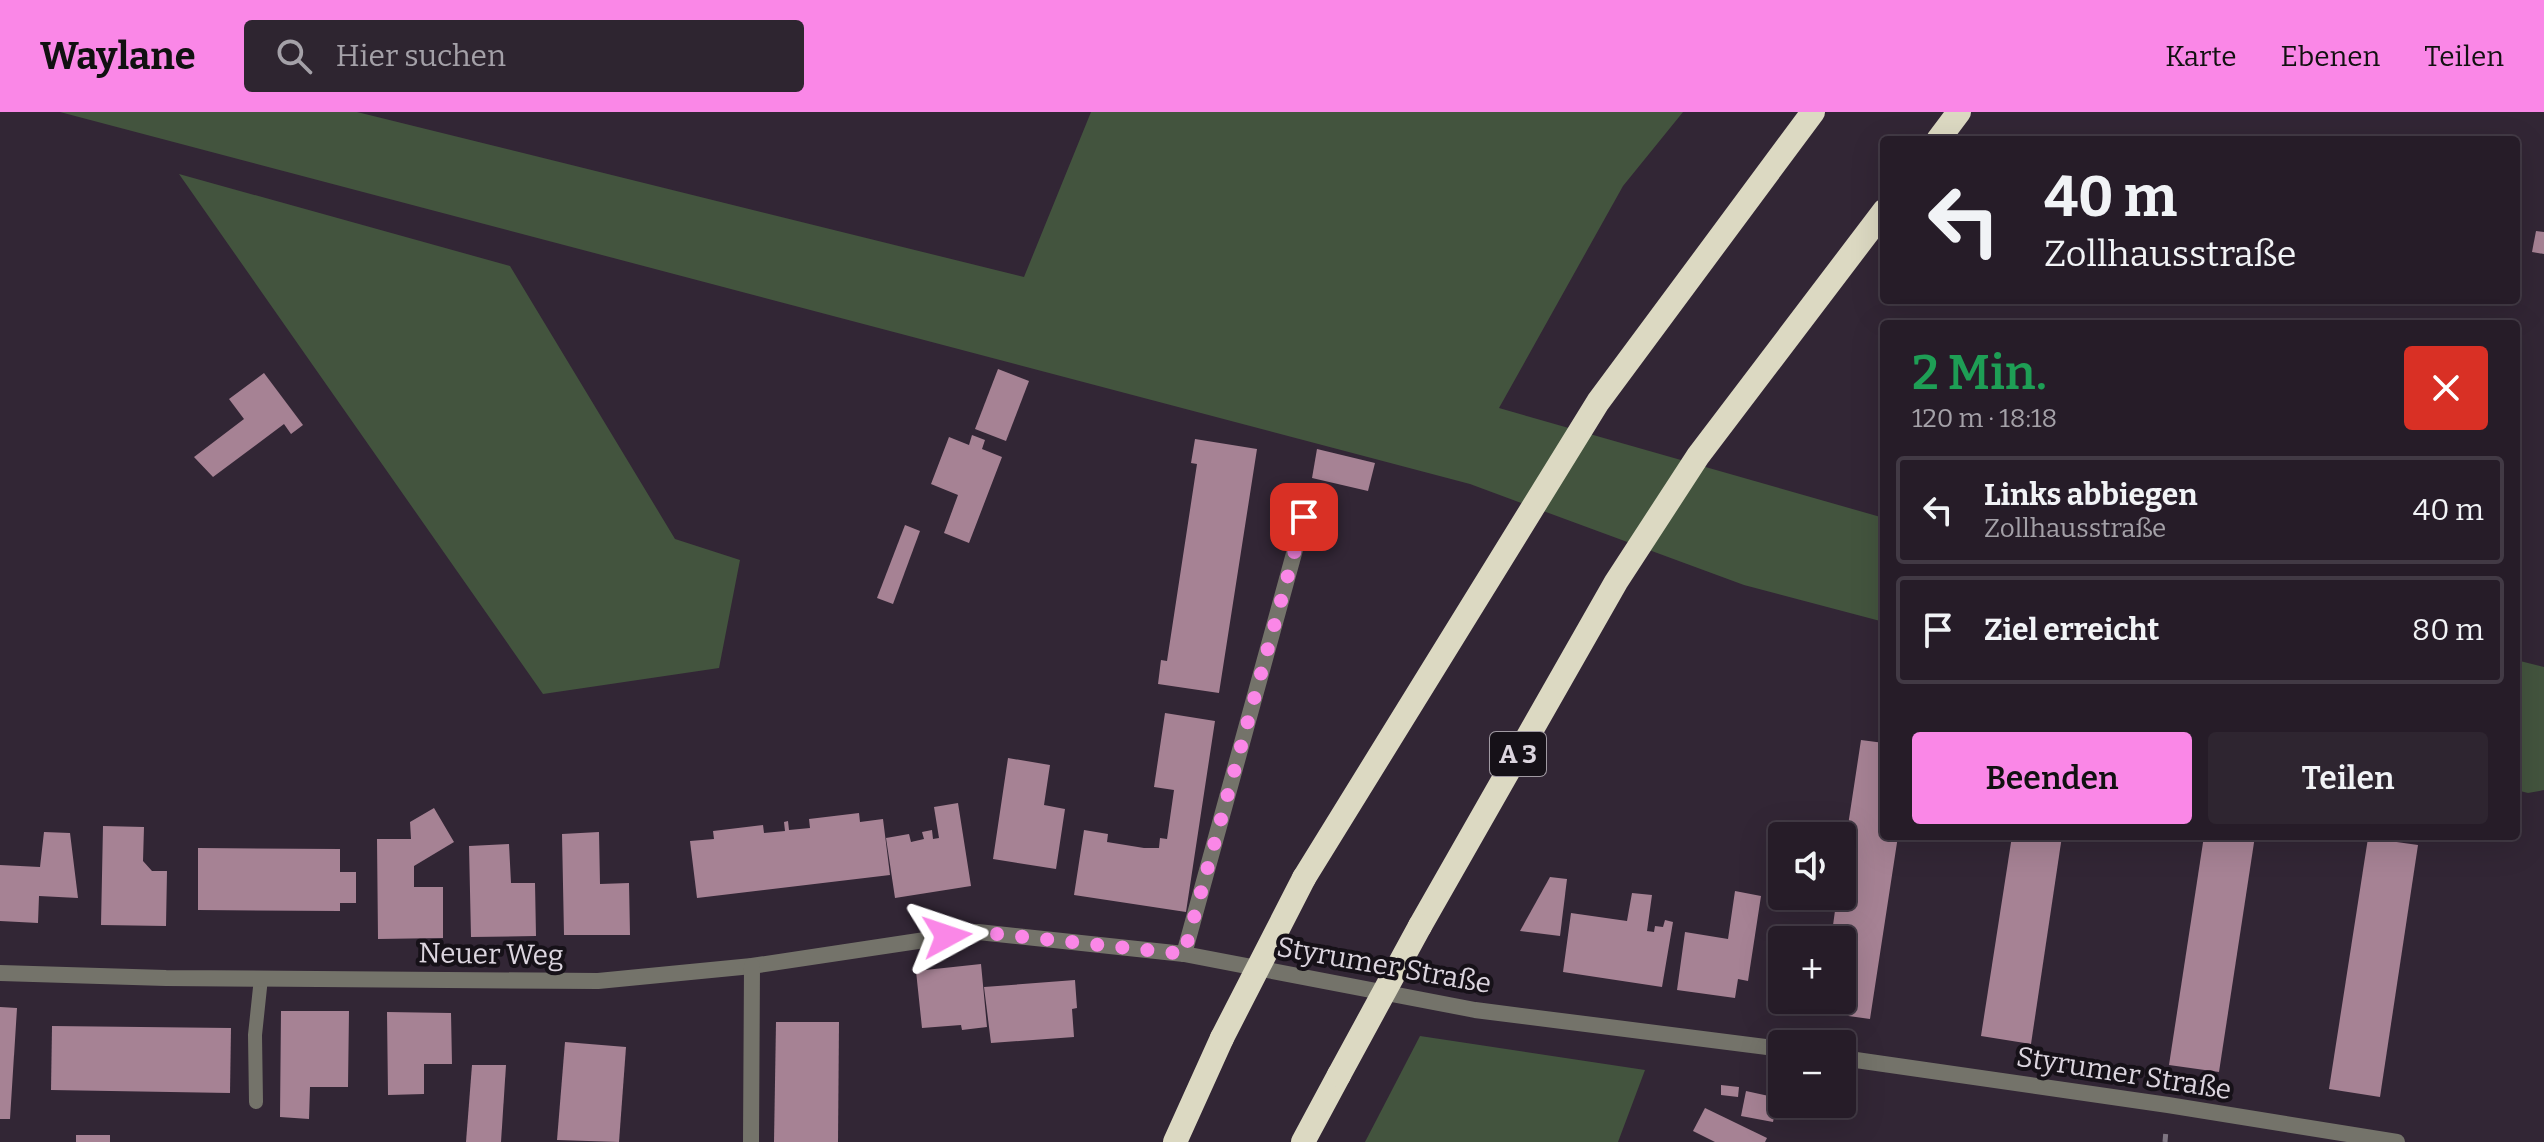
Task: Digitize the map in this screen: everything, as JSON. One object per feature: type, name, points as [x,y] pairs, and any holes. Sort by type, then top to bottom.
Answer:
[{"type":"highway","points":[[1175,1142],[1222,1038],[1304,878],[1497,565],[1598,402],[1813,112]]},
{"type":"highway","points":[[1941,136],[1959,112]]},
{"type":"highway","name":"A 3","points":[[1303,1142],[1420,926],[1616,582],[1698,456],[1880,216]]},
{"type":"street","points":[[1184,954],[1304,517]]},
{"type":"street","name":"Styrumer Straße","points":[[978,932],[1184,954],[1475,1010],[1768,1047]]},
{"type":"street","name":"Neuer Weg","points":[[0,973],[598,981],[752,966],[978,932]]},
{"type":"street","points":[[751,1142],[752,966]]},
{"type":"street","name":"Styrumer Straße","points":[[1856,1060],[2397,1142]]},
{"type":"lane","points":[[256,1102],[255,1035],[261,978]]},
{"type":"green space","points":[[60,112],[357,112],[1024,277],[1091,112],[1683,112],[1623,186],[1499,408],[1880,517],[1880,621],[1744,585],[1470,484]]},
{"type":"green space","points":[[179,174],[510,266],[675,539],[740,560],[719,668],[543,694]]},
{"type":"green space","points":[[2520,661],[2544,667],[2544,790],[2520,791]]},
{"type":"green space","points":[[1420,1036],[1645,1070],[1618,1142],[1365,1142]]},
{"type":"building","points":[[2536,231],[2544,232],[2544,254],[2532,252]]},
{"type":"building","points":[[998,369],[1029,381],[1006,441],[975,429]]},
{"type":"building","points":[[264,373],[303,425],[291,434],[284,424],[213,477],[194,457],[244,419],[229,399]]},
{"type":"building","points":[[972,435],[985,440],[982,449],[1002,457],[969,543],[944,533],[958,495],[931,484],[949,437],[969,445]]},
{"type":"building","points":[[1195,439],[1257,449],[1219,693],[1158,684],[1161,660],[1167,661],[1197,464],[1191,463]]},
{"type":"building","points":[[1317,449],[1375,463],[1368,491],[1312,478]]},
{"type":"building","points":[[905,525],[920,531],[893,604],[877,598]]},
{"type":"building","points":[[1165,713],[1215,721],[1186,912],[1074,895],[1084,830],[1108,834],[1107,842],[1144,848],[1159,848],[1160,838],[1167,839],[1174,790],[1154,787]]},
{"type":"building","points":[[1861,740],[1880,742],[1880,840],[1897,840],[1870,1019],[1834,1014],[1856,1014],[1856,926],[1833,926],[1835,910],[1856,910],[1856,822],[1849,822]]},
{"type":"building","points":[[1008,758],[1050,765],[1044,805],[1065,809],[1056,869],[993,859]]},
{"type":"building","points":[[958,803],[971,886],[895,898],[886,838],[909,834],[911,842],[924,839],[922,832],[932,830],[933,839],[939,838],[934,807]]},
{"type":"building","points":[[434,808],[454,842],[414,866],[414,887],[443,887],[443,938],[378,939],[377,839],[411,839],[410,822]]},
{"type":"building","points":[[859,813],[860,822],[883,819],[890,875],[697,898],[690,841],[714,839],[713,831],[763,825],[764,833],[785,831],[784,822],[788,821],[789,830],[810,828],[809,819]]},
{"type":"building","points":[[103,826],[144,827],[143,861],[152,871],[167,871],[166,926],[101,925]]},
{"type":"building","points":[[44,832],[70,833],[78,898],[39,896],[38,923],[0,921],[0,865],[40,867]]},
{"type":"building","points":[[599,832],[600,884],[629,883],[630,935],[564,935],[562,834]]},
{"type":"building","points":[[2011,840],[2061,840],[2031,1044],[1981,1036]]},
{"type":"building","points":[[2203,840],[2254,840],[2219,1072],[2169,1065]]},
{"type":"building","points":[[2368,840],[2418,845],[2380,1097],[2329,1089]]},
{"type":"building","points":[[509,844],[511,883],[535,883],[536,936],[471,937],[469,846]]},
{"type":"building","points":[[198,848],[340,849],[340,872],[356,872],[356,903],[340,903],[340,911],[198,910]]},
{"type":"building","points":[[1550,877],[1567,879],[1560,936],[1520,931]]},
{"type":"building","points":[[1735,891],[1761,896],[1748,981],[1738,979],[1735,998],[1677,990],[1685,932],[1728,939]]},
{"type":"building","points":[[1632,893],[1652,895],[1647,931],[1654,932],[1655,926],[1663,927],[1665,920],[1673,922],[1662,987],[1563,972],[1571,913],[1627,921]]},
{"type":"building","points":[[981,964],[987,1027],[962,1030],[961,1025],[922,1028],[916,971]]},
{"type":"building","points":[[1075,980],[1077,1008],[1072,1009],[1074,1037],[991,1043],[984,987]]},
{"type":"building","points":[[0,1007],[17,1008],[10,1119],[0,1119]]},
{"type":"building","points":[[281,1011],[349,1011],[348,1087],[310,1087],[309,1119],[280,1117]]},
{"type":"building","points":[[387,1012],[451,1013],[452,1064],[424,1064],[424,1094],[388,1095]]},
{"type":"building","points":[[776,1022],[839,1022],[838,1142],[774,1142]]},
{"type":"building","points":[[52,1026],[231,1028],[230,1093],[51,1090]]},
{"type":"building","points":[[565,1042],[626,1047],[619,1142],[557,1140]]},
{"type":"building","points":[[472,1065],[506,1065],[501,1142],[466,1142]]},
{"type":"building","points":[[1721,1085],[1739,1087],[1738,1097],[1721,1095]]},
{"type":"building","points":[[1746,1091],[1768,1096],[1768,1118],[1774,1118],[1773,1122],[1741,1116]]},
{"type":"building","points":[[1705,1108],[1767,1138],[1765,1142],[1715,1142],[1693,1131]]},
{"type":"building","points":[[76,1135],[110,1135],[110,1142],[76,1142]]},
{"type":"route","points":[[947,936],[978,932],[1184,954],[1304,517]]}]
